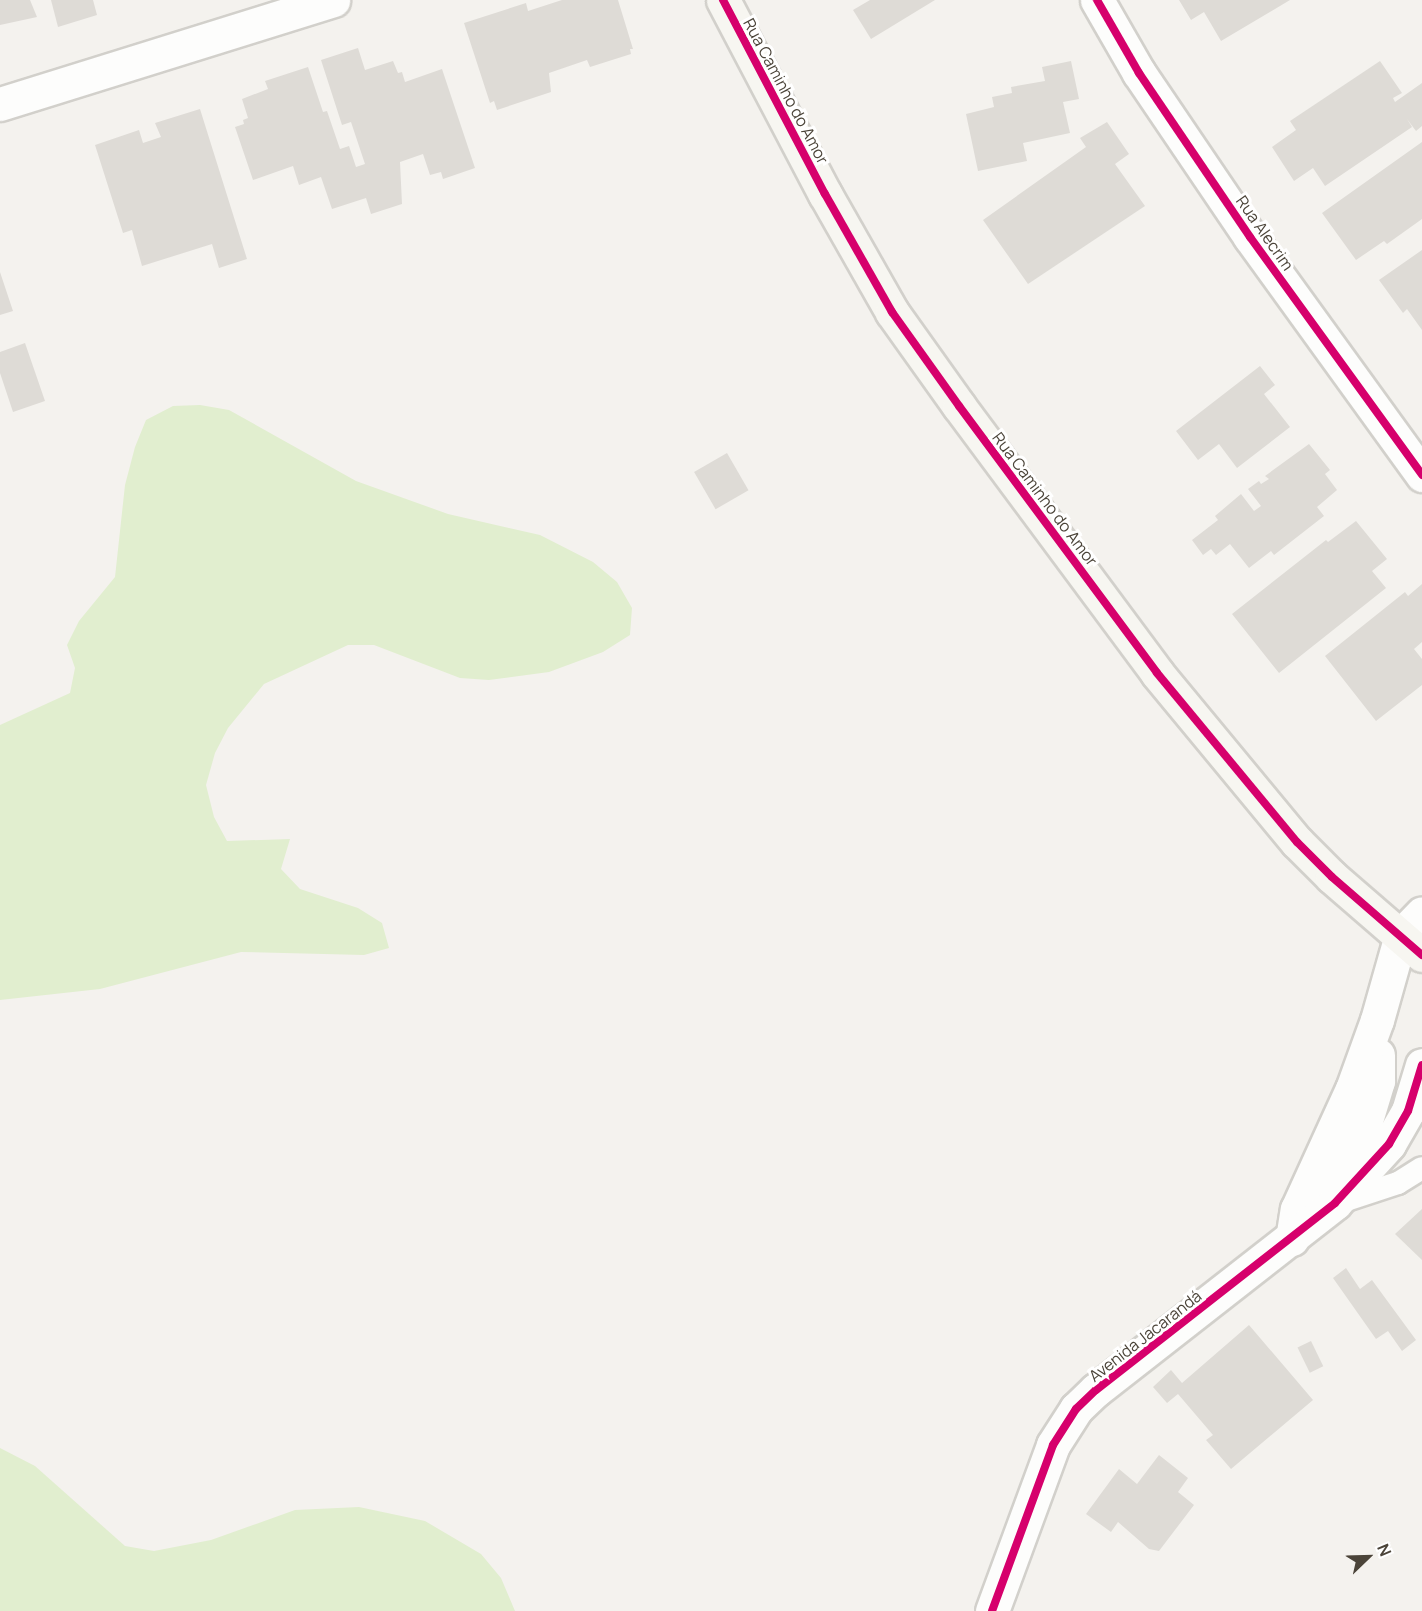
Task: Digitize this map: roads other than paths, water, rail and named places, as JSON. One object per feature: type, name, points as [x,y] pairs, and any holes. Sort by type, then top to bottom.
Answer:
[{"type":"street","points":[[0,104],[333,0]]},
{"type":"street","name":"Rua Caminho do Amor","points":[[723,0],[825,194],[892,312],[952,397],[1157,673],[1297,842],[1332,877],[1415,935]]},
{"type":"street","name":"Rua Alecrim","points":[[1097,0],[1139,73],[1250,237],[1422,475]]},
{"type":"street","points":[[1294,1224],[1352,1089],[1377,1020],[1415,935]]},
{"type":"street","name":"Avenida Jacarandá","points":[[992,1611],[1053,1445],[1076,1409],[1294,1224],[1335,1203],[1389,1144],[1408,1111],[1422,1065]]},
{"type":"lane","points":[[1335,1203],[1398,1183],[1422,1168]]}]
